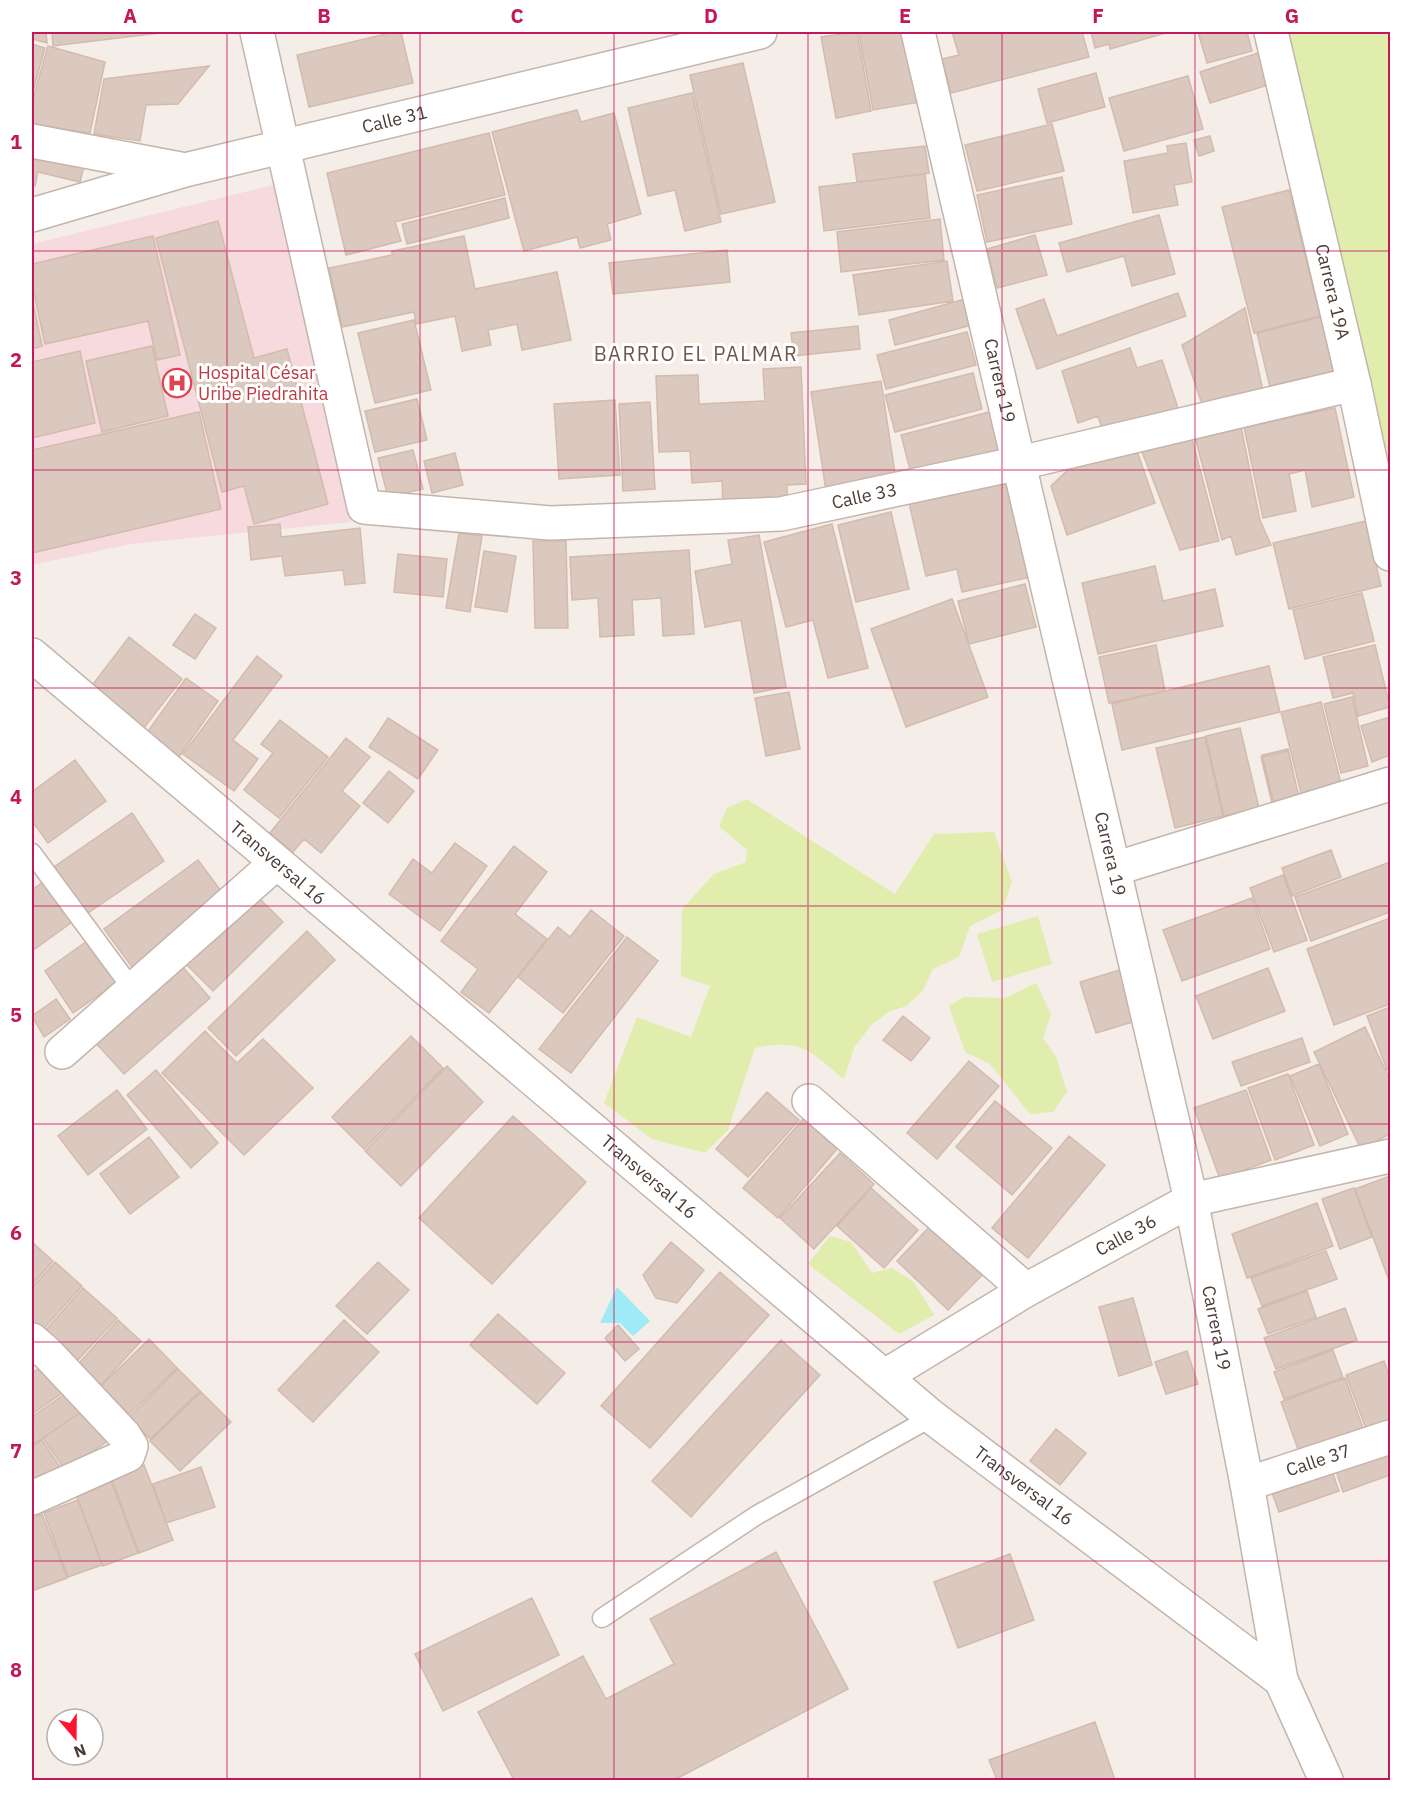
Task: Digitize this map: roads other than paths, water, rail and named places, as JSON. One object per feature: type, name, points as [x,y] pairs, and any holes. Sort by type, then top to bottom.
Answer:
[{"type":"street","points":[[257,32],[282,147]]},
{"type":"street","name":"Calle 31","points":[[32,215],[185,170],[760,32]]},
{"type":"street","name":"Carrera 19","points":[[918,32],[1191,1200],[1247,1484],[1281,1680]]},
{"type":"street","name":"Carrera 19A","points":[[1271,32],[1354,384],[1390,554]]},
{"type":"street","points":[[32,141],[185,170]]},
{"type":"street","name":"Calle 33","points":[[282,147],[364,507],[550,523],[781,514],[1020,463],[1354,384]]},
{"type":"street","name":"Transversal 16","points":[[32,655],[932,1417],[1281,1680]]},
{"type":"street","points":[[1114,869],[1390,784]]},
{"type":"street","points":[[62,1052],[276,863]]},
{"type":"street","points":[[809,1101],[1026,1290]]},
{"type":"street","name":"Calle 36","points":[[885,1376],[1026,1290],[1191,1200],[1390,1156]]},
{"type":"street","points":[[32,1340],[124,1435],[131,1446],[128,1455],[32,1498]]},
{"type":"street","name":"Calle 37","points":[[1247,1484],[1390,1437]]},
{"type":"street","points":[[1281,1680],[1326,1780]]},
{"type":"lane","points":[[32,853],[133,990]]},
{"type":"lane","points":[[602,1618],[757,1515],[932,1417]]},
{"type":"water","points":[[617,1287],[650,1321],[633,1336],[620,1323],[600,1323]]},
{"type":"place","name":"Hospital César Uribe Piedrahita","points":[[177,383]]},
{"type":"district","name":"BARRIO EL PALMAR","points":[[696,354]]}]
